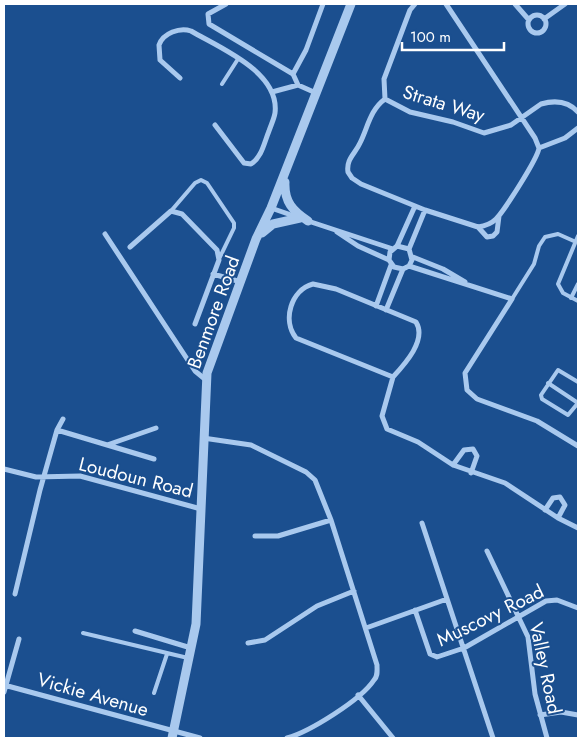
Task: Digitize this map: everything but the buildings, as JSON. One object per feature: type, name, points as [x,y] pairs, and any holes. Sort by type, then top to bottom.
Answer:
[{"type":"street","points":[[226,4],[208,14],[210,24],[293,74],[298,85]]},
{"type":"street","points":[[293,74],[306,50],[323,4]]},
{"type":"street","name":"Benmore Road","points":[[173,735],[196,624],[206,380],[211,359],[256,239],[286,172],[351,4]]},
{"type":"street","points":[[415,4],[410,7],[384,80],[385,99],[375,108],[360,145],[349,159],[348,172],[356,182],[425,210],[478,227],[487,237],[493,236],[497,232],[499,215]]},
{"type":"street","points":[[446,4],[522,118],[539,148]]},
{"type":"street","points":[[515,4],[529,20],[528,25],[531,30],[539,33],[545,27],[544,18]]},
{"type":"street","points":[[544,18],[566,4]]},
{"type":"street","points":[[529,20],[536,15],[544,18]]},
{"type":"street","points":[[180,78],[164,65],[158,56],[161,41],[182,29],[191,31],[257,72],[272,92],[274,114],[261,152],[251,164],[244,163],[238,157],[215,125]]},
{"type":"street","points":[[272,92],[298,85],[316,93]]},
{"type":"street","name":"Strata Way","points":[[385,99],[410,112],[454,122],[484,133],[504,128],[541,104],[548,102],[563,102],[578,112]]},
{"type":"street","points":[[478,227],[492,223],[499,215],[534,161],[539,148],[565,138],[578,128]]},
{"type":"street","points":[[286,172],[286,200],[304,220]]},
{"type":"street","points":[[376,306],[395,248],[415,206]]},
{"type":"street","points":[[271,208],[337,232],[358,246],[390,262],[396,269],[403,270]]},
{"type":"street","points":[[130,247],[170,210],[182,214],[217,250],[220,257],[195,324]]},
{"type":"street","points":[[425,210],[409,249],[413,257],[443,269],[468,284]]},
{"type":"street","points":[[256,239],[273,224],[304,220]]},
{"type":"street","points":[[337,232],[349,233],[395,248],[409,249]]},
{"type":"street","points":[[105,234],[195,371],[206,380]]},
{"type":"street","points":[[386,310],[403,270],[409,266],[413,257]]},
{"type":"street","points":[[409,266],[512,299],[465,373],[467,390],[477,399],[537,421],[578,446]]},
{"type":"street","points":[[213,274],[241,282]]},
{"type":"street","points":[[393,377],[296,338],[289,324],[291,308],[300,291],[313,284],[325,286],[409,317],[416,322],[420,331],[412,353],[393,377],[382,411],[384,425],[392,433],[418,442],[453,465],[471,473],[505,483],[545,510],[578,528]]},
{"type":"street","points":[[15,594],[44,476],[57,430],[63,418]]},
{"type":"street","points":[[107,445],[156,428]]},
{"type":"street","points":[[57,430],[154,459]]},
{"type":"street","points":[[204,438],[246,442],[306,472],[320,489],[377,665],[377,676],[358,696],[318,725],[296,737],[287,738]]},
{"type":"street","points":[[453,465],[464,450],[473,449],[477,456],[471,473]]},
{"type":"street","name":"Loudoun Road","points":[[4,469],[36,477],[80,476],[201,509]]},
{"type":"street","points":[[545,510],[553,498],[560,497],[565,505],[558,518]]},
{"type":"street","points":[[255,536],[278,536],[331,520]]},
{"type":"street","points":[[422,523],[493,738]]},
{"type":"street","name":"Valley Road","points":[[487,551],[520,617],[529,641],[540,716],[547,738]]},
{"type":"street","points":[[248,643],[265,640],[317,606],[354,591]]},
{"type":"street","name":"Muscovy Road","points":[[366,628],[446,599]]},
{"type":"street","name":"Muscovy Road","points":[[415,610],[431,656],[437,657],[464,648],[551,600],[563,601],[578,608]]},
{"type":"street","points":[[135,631],[192,648]]},
{"type":"street","points":[[4,692],[19,640]]},
{"type":"street","name":"Vickie Avenue","points":[[5,685],[173,735],[200,738]]},
{"type":"street","points":[[358,696],[393,738]]},
{"type":"street","points":[[540,716],[561,712],[578,715]]},
{"type":"lane","points":[[222,84],[238,59]]},
{"type":"lane","points":[[170,210],[195,184],[201,180],[207,183],[234,223],[234,228],[220,257]]},
{"type":"lane","points":[[512,299],[534,264],[539,246],[545,237],[558,234],[576,242]]},
{"type":"lane","points":[[578,236],[558,284],[563,293],[578,301]]},
{"type":"lane","points":[[571,298],[578,284]]},
{"type":"lane","points":[[548,383],[578,403],[568,415],[542,400],[541,395],[548,383],[558,370],[578,382]]},
{"type":"lane","points":[[84,633],[190,658]]},
{"type":"lane","points":[[154,693],[167,654]]}]
